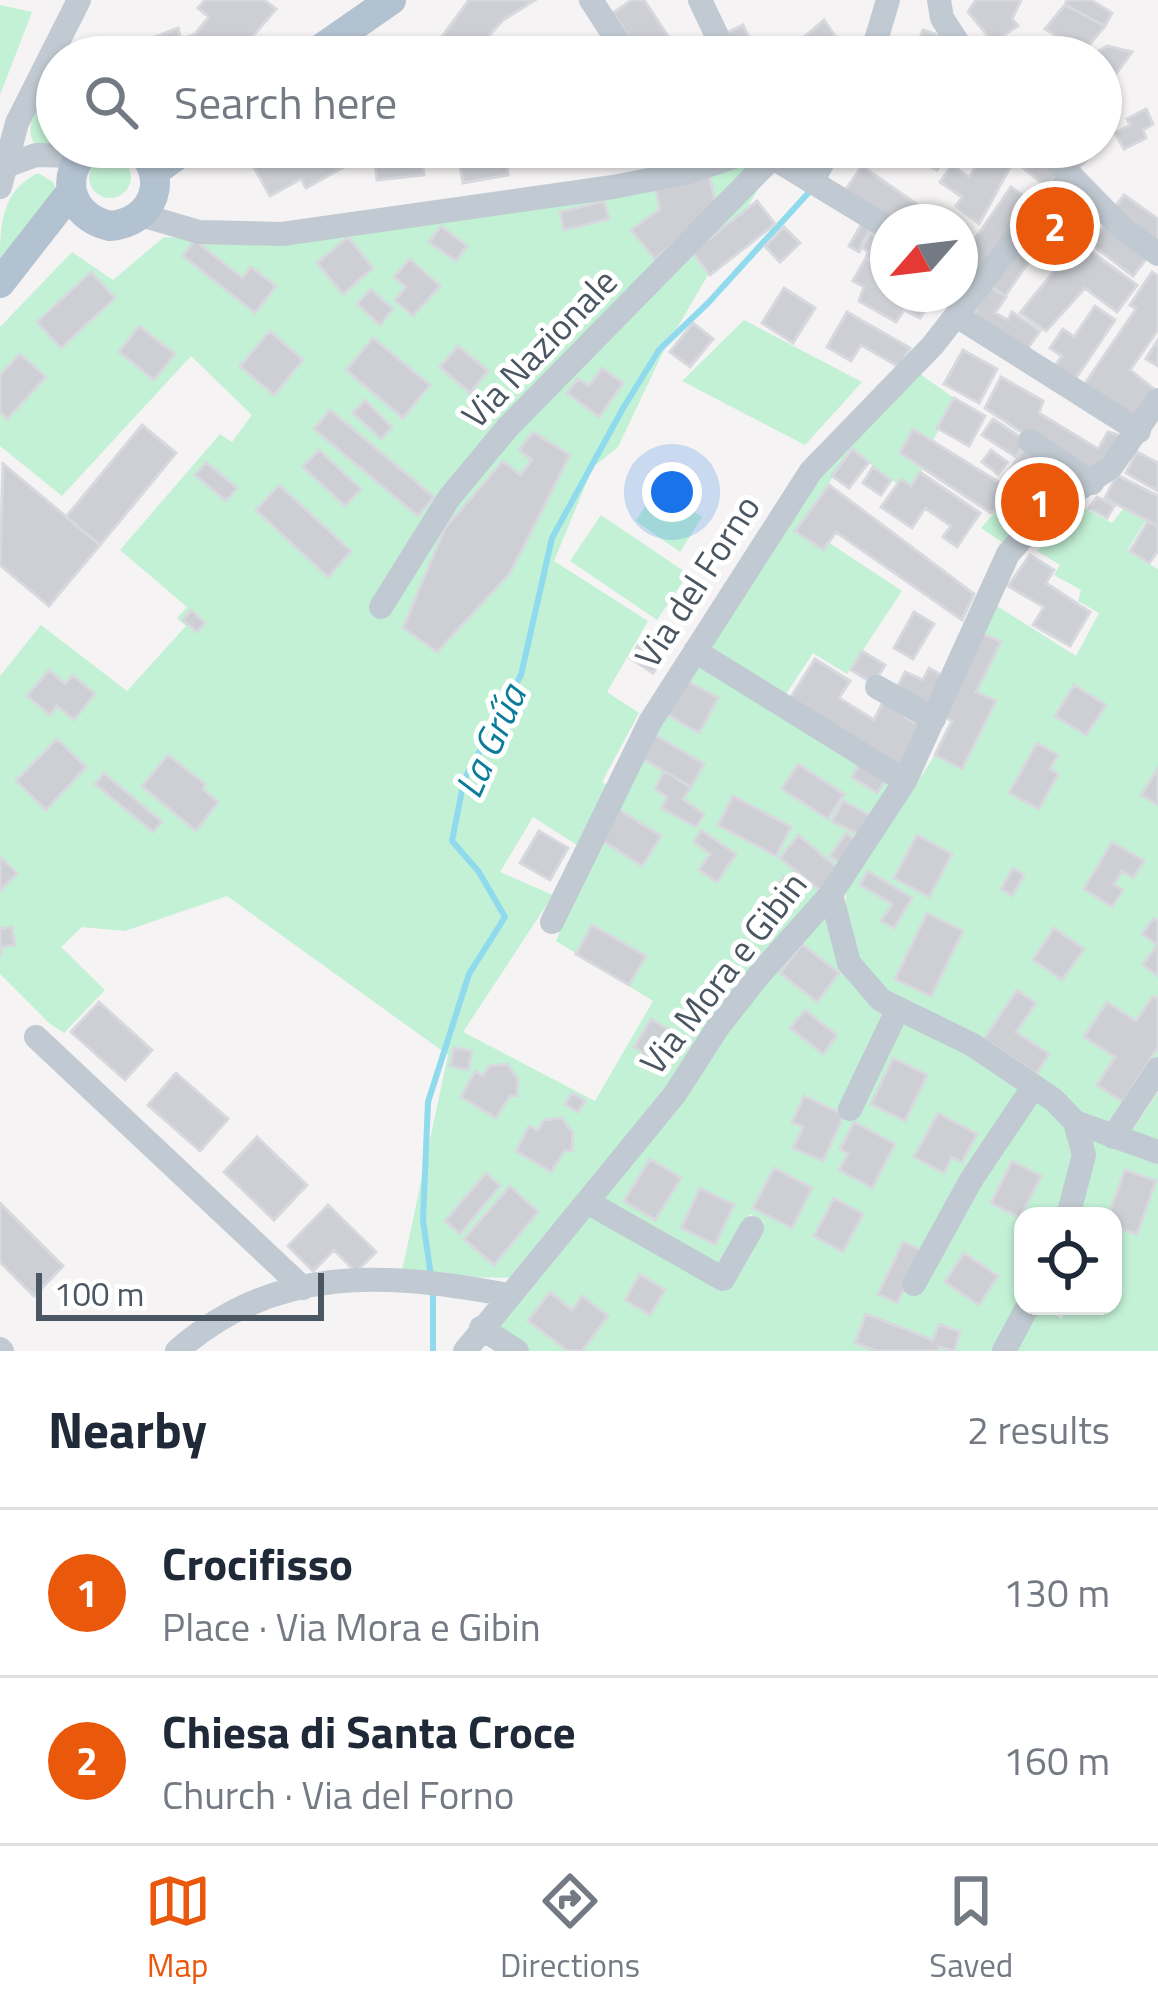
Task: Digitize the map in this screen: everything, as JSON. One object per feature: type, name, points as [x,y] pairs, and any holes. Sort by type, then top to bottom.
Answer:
[{"type":"main road","points":[[339,36],[391,0]]},
{"type":"main road","points":[[10,272],[81,169],[110,226],[141,215],[154,195],[148,168]]},
{"type":"street","points":[[66,36],[79,0]]},
{"type":"street","points":[[591,0],[614,36]]},
{"type":"street","points":[[700,0],[717,36]]},
{"type":"street","points":[[877,36],[888,0]]},
{"type":"street","points":[[939,0],[942,18],[954,36]]},
{"type":"street","points":[[2,179],[17,123],[36,91]]},
{"type":"street","points":[[2,179],[36,155]]},
{"type":"street","points":[[141,215],[199,232],[282,234],[614,187],[665,168]]},
{"type":"street","name":"Via Nazionale","points":[[381,607],[448,499],[508,427],[756,168]]},
{"type":"street","points":[[792,168],[870,217]]},
{"type":"street","points":[[812,182],[820,168]]},
{"type":"street","points":[[1063,168],[1124,230],[1158,254]]},
{"type":"street","name":"Via del Forno","points":[[978,275],[1072,177]]},
{"type":"street","name":"Via del Forno","points":[[552,922],[616,785],[695,651],[812,471],[959,312]]},
{"type":"street","points":[[957,316],[1139,431]]},
{"type":"street","name":"Via Mora e Gibin","points":[[465,1351],[675,1094],[745,992],[831,894],[904,781],[1008,554],[1045,512],[1111,467],[1158,400]]},
{"type":"street","points":[[1030,441],[1092,483]]},
{"type":"street","points":[[695,651],[904,781]]},
{"type":"street","points":[[877,687],[934,718]]},
{"type":"street","points":[[831,894],[849,963],[881,1000],[974,1045],[1034,1086],[1075,1122],[1158,1152]]},
{"type":"street","points":[[850,1109],[898,1009]]},
{"type":"street","points":[[36,1036],[303,1288]]},
{"type":"street","points":[[1113,1137],[1158,1069]]},
{"type":"street","points":[[914,1284],[971,1180],[1034,1086]]},
{"type":"street","points":[[1070,1207],[1084,1155],[1075,1122]]},
{"type":"street","points":[[589,1203],[723,1279],[752,1228]]},
{"type":"street","points":[[176,1351],[229,1312],[274,1292],[368,1279],[429,1281],[508,1295]]},
{"type":"street","points":[[1004,1351],[1023,1315]]},
{"type":"street","points":[[481,1328],[517,1351]]},
{"type":"green space","points":[[0,5],[32,12],[0,95]]},
{"type":"green space","points":[[36,110],[36,144],[30,132]]},
{"type":"green space","points":[[92,168],[129,169],[129,185],[118,196],[102,196],[91,185]]},
{"type":"green space","points":[[714,168],[759,168],[450,499],[770,168],[663,352],[618,447],[593,467],[554,561],[648,621],[607,692],[639,713],[602,782],[610,786],[577,845],[533,817],[500,872],[553,895],[463,1032],[595,1101],[653,1001],[556,941],[597,837],[696,656],[908,789],[530,1278],[401,1276],[448,1055],[227,896],[125,931],[82,927],[61,947],[105,990],[64,1033],[0,974],[0,676],[41,625],[127,691],[186,626],[177,618],[187,607],[120,550],[220,434],[232,442],[252,415],[191,356],[62,496],[0,446],[0,327],[72,252],[113,280],[164,237],[234,242]]},
{"type":"green space","points":[[38,173],[56,189],[0,265],[2,224],[9,200]]},
{"type":"green space","points":[[744,320],[862,382],[805,445],[682,381]]},
{"type":"green space","points":[[917,372],[954,398],[933,441],[913,429],[900,452],[923,468],[911,486],[901,479],[897,484],[852,450],[795,531],[823,549],[828,542],[902,591],[847,674],[813,653],[784,697],[701,649],[815,475]]},
{"type":"green space","points":[[1088,480],[1096,488],[1018,553],[981,528],[997,510],[1021,524]]},
{"type":"green space","points":[[656,488],[702,517],[680,552],[636,521]]},
{"type":"green space","points":[[1085,508],[1112,523],[1124,508],[1146,520],[1127,551],[1158,569],[1158,1068],[1118,1137],[859,978],[845,930],[846,892],[935,755],[963,768],[995,702],[976,692],[1000,643],[980,632],[997,606],[1076,656],[1099,613],[1078,601],[1081,590],[1054,575],[1060,565],[1037,551]]},
{"type":"green space","points":[[601,515],[688,574],[657,620],[570,561]]},
{"type":"green space","points":[[839,896],[840,930],[899,1013],[1037,1090],[1080,1141],[1065,1207],[1014,1207],[1017,1315],[999,1351],[523,1351],[492,1333],[590,1208],[728,1287],[764,1222],[750,1214],[717,1268],[600,1201],[731,1023]]},
{"type":"green space","points":[[1158,1092],[1158,1151],[1126,1139]]},
{"type":"green space","points":[[1080,1123],[1158,1156],[1158,1351],[1010,1351],[1028,1315],[1062,1319],[1064,1315],[1122,1315],[1122,1207],[1074,1207]]},
{"type":"building","points":[[205,0],[264,0],[276,9],[253,36],[190,36],[209,17],[198,8]]},
{"type":"building","points":[[469,0],[535,0],[503,20],[489,36],[442,36]]},
{"type":"building","points":[[632,0],[644,0],[668,36],[628,36],[613,13]]},
{"type":"building","points":[[976,0],[1021,0],[1012,19],[1018,26],[1002,36],[988,36],[968,12]]},
{"type":"building","points":[[1067,0],[1091,0],[1112,13],[1105,26],[1065,5]]},
{"type":"building","points":[[1065,5],[1105,26],[1097,36],[1056,36],[1045,29]]},
{"type":"building","points":[[824,20],[835,36],[805,36]]},
{"type":"building","points":[[743,25],[748,36],[725,36]]},
{"type":"building","points":[[178,28],[180,36],[157,36]]},
{"type":"building","points":[[1146,109],[1153,124],[1143,130],[1146,138],[1124,149],[1122,129],[1130,125],[1127,119]]},
{"type":"building","points":[[254,168],[342,168],[306,188],[301,179],[270,196]]},
{"type":"building","points":[[376,168],[423,168],[424,175],[377,180]]},
{"type":"building","points":[[460,168],[507,168],[508,175],[463,183]]},
{"type":"building","points":[[861,168],[916,204],[870,204],[870,210],[844,192]]},
{"type":"building","points":[[950,168],[969,177],[975,168],[1010,168],[979,224],[978,204],[957,204],[962,197],[940,182]]},
{"type":"building","points":[[1023,168],[1056,168],[1060,172],[1046,187]]},
{"type":"building","points":[[709,174],[716,205],[655,259],[631,230],[660,209],[655,186]]},
{"type":"building","points":[[1011,187],[1031,201],[978,277],[978,234]]},
{"type":"building","points":[[1067,188],[1092,215],[1045,258],[1036,258],[1023,241]]},
{"type":"building","points":[[1124,195],[1158,219],[1158,249],[1112,211]]},
{"type":"building","points":[[604,201],[609,219],[564,230],[560,212]]},
{"type":"building","points":[[757,201],[775,224],[710,275],[692,252]]},
{"type":"building","points":[[1108,221],[1150,254],[1133,276],[1091,244]]},
{"type":"building","points":[[862,223],[870,228],[859,252],[849,246]]},
{"type":"building","points":[[441,226],[467,246],[456,261],[429,242]]},
{"type":"building","points":[[784,227],[800,243],[780,262],[765,246]]},
{"type":"building","points":[[870,233],[870,260],[868,252],[861,246]]},
{"type":"building","points":[[348,237],[373,268],[343,294],[317,263]]},
{"type":"building","points":[[195,240],[242,278],[251,267],[276,286],[255,313],[183,256]]},
{"type":"building","points":[[1078,242],[1137,285],[1117,312],[1085,288],[1046,331],[1020,313]]},
{"type":"building","points":[[1014,245],[1032,257],[1005,296],[987,283]]},
{"type":"building","points":[[866,258],[870,260],[870,307],[859,301],[864,287],[853,281]]},
{"type":"building","points":[[410,259],[440,286],[413,316],[395,300],[406,287],[394,277]]},
{"type":"building","points":[[91,272],[115,298],[61,348],[37,322]]},
{"type":"building","points":[[1152,272],[1158,276],[1158,330],[1130,370],[1155,390],[1136,419],[1084,385],[1136,309],[1130,305]]},
{"type":"building","points":[[986,284],[1006,297],[995,313],[1008,320],[1012,312],[1040,331],[1023,355],[971,323]]},
{"type":"building","points":[[784,288],[815,308],[793,343],[762,323]]},
{"type":"building","points":[[371,289],[393,309],[380,325],[357,304]]},
{"type":"building","points":[[1095,306],[1115,320],[1074,381],[1054,367],[1062,356],[1050,348],[1063,329],[1074,337]]},
{"type":"building","points":[[847,312],[910,348],[899,367],[861,345],[851,361],[827,347]]},
{"type":"building","points":[[878,312],[903,312],[896,322]]},
{"type":"building","points":[[693,323],[713,339],[690,367],[670,352]]},
{"type":"building","points":[[139,326],[175,354],[154,380],[119,352]]},
{"type":"building","points":[[270,331],[303,360],[274,395],[240,366]]},
{"type":"building","points":[[373,338],[430,385],[403,418],[346,370]]},
{"type":"building","points":[[1158,340],[1158,366],[1146,359]]},
{"type":"building","points":[[458,346],[488,371],[470,393],[440,367]]},
{"type":"building","points":[[963,350],[997,369],[979,403],[944,384]]},
{"type":"building","points":[[20,354],[46,377],[7,419],[0,412],[0,375]]},
{"type":"building","points":[[602,368],[623,383],[599,417],[567,393],[578,379],[589,386]]},
{"type":"building","points":[[1001,377],[1043,401],[1039,413],[1098,449],[1108,432],[1125,437],[1086,475],[985,408]]},
{"type":"building","points":[[954,398],[985,416],[969,446],[937,428]]},
{"type":"building","points":[[365,400],[392,427],[381,439],[353,413]]},
{"type":"building","points":[[330,410],[434,497],[418,516],[314,429]]},
{"type":"building","points":[[993,419],[1026,441],[1016,457],[982,435]]},
{"type":"building","points":[[142,425],[176,453],[100,545],[66,517]]},
{"type":"building","points":[[913,429],[1016,493],[1031,481],[1011,468],[1028,444],[1069,478],[1020,521],[999,507],[991,513],[900,453]]},
{"type":"building","points":[[533,432],[570,455],[510,573],[437,652],[403,628],[445,528],[503,461],[520,475],[532,460],[519,450]]},
{"type":"building","points":[[852,449],[869,462],[849,488],[832,476]]},
{"type":"building","points":[[319,450],[361,489],[345,506],[303,467]]},
{"type":"building","points":[[991,450],[1007,462],[998,474],[982,462]]},
{"type":"building","points":[[1137,452],[1158,463],[1158,491],[1126,473]]},
{"type":"building","points":[[206,462],[237,488],[226,501],[195,475]]},
{"type":"building","points":[[3,464],[100,545],[49,606],[0,565]]},
{"type":"building","points":[[873,467],[891,480],[881,495],[863,483]]},
{"type":"building","points":[[920,472],[980,513],[957,547],[943,537],[951,526],[925,508],[912,528],[881,507],[901,479],[911,486]]},
{"type":"building","points":[[1117,475],[1158,496],[1158,526],[1105,498]]},
{"type":"building","points":[[279,485],[351,551],[328,577],[256,510]]},
{"type":"building","points":[[829,485],[974,594],[962,620],[836,532],[823,550],[795,531]]},
{"type":"building","points":[[1097,497],[1114,506],[1107,518],[1089,508]]},
{"type":"building","points":[[1148,521],[1158,527],[1158,551],[1149,563],[1130,551]]},
{"type":"building","points":[[1030,555],[1054,570],[1046,583],[1090,612],[1070,646],[1033,625],[1044,607],[1008,586]]},
{"type":"building","points":[[191,610],[205,623],[197,632],[183,620]]},
{"type":"building","points":[[914,612],[934,624],[913,659],[894,648]]},
{"type":"building","points":[[980,632],[1001,642],[976,692],[996,701],[962,769],[935,755],[952,721],[945,717]]},
{"type":"building","points":[[643,638],[666,653],[653,673],[630,658]]},
{"type":"building","points":[[862,651],[885,665],[874,684],[851,670]]},
{"type":"building","points":[[815,659],[850,681],[839,698],[874,720],[887,694],[911,708],[905,717],[914,723],[920,712],[925,716],[903,768],[789,700]]},
{"type":"building","points":[[929,668],[943,676],[927,707],[894,695],[905,672],[923,680]]},
{"type":"building","points":[[49,670],[65,684],[73,675],[95,694],[74,720],[57,706],[50,715],[27,696]]},
{"type":"building","points":[[684,679],[718,698],[699,733],[665,713]]},
{"type":"building","points":[[1074,685],[1106,705],[1086,735],[1055,716]]},
{"type":"building","points":[[654,734],[704,764],[691,787],[640,757]]},
{"type":"building","points":[[57,739],[86,767],[46,810],[16,781]]},
{"type":"building","points":[[1037,743],[1058,755],[1050,769],[1058,774],[1039,809],[1009,793]]},
{"type":"building","points":[[168,755],[205,784],[203,789],[218,802],[196,831],[142,786]]},
{"type":"building","points":[[862,760],[888,777],[877,793],[852,777]]},
{"type":"building","points":[[798,764],[844,794],[828,819],[782,789]]},
{"type":"building","points":[[1158,768],[1158,805],[1141,795]]},
{"type":"building","points":[[664,771],[691,787],[683,799],[704,814],[696,827],[662,808],[667,797],[655,789]]},
{"type":"building","points":[[104,773],[162,822],[153,832],[95,784]]},
{"type":"building","points":[[733,796],[791,827],[776,856],[718,825]]},
{"type":"building","points":[[843,801],[875,818],[865,838],[832,821]]},
{"type":"building","points":[[615,807],[661,836],[642,866],[597,837]]},
{"type":"building","points":[[701,830],[736,854],[717,882],[699,870],[710,854],[694,842]]},
{"type":"building","points":[[539,831],[568,848],[550,880],[520,863]]},
{"type":"building","points":[[846,833],[861,843],[845,867],[830,856]]},
{"type":"building","points":[[798,835],[839,869],[822,892],[780,858]]},
{"type":"building","points":[[917,835],[952,854],[929,897],[894,878]]},
{"type":"building","points":[[1112,842],[1144,861],[1133,878],[1122,871],[1114,884],[1123,890],[1112,907],[1084,889]]},
{"type":"building","points":[[0,857],[17,873],[0,891]]},
{"type":"building","points":[[1013,868],[1024,875],[1012,896],[1001,889]]},
{"type":"building","points":[[868,871],[912,898],[894,928],[881,921],[892,904],[860,885]]},
{"type":"building","points":[[784,877],[798,884],[794,895],[788,892],[783,900],[772,895]]},
{"type":"building","points":[[927,913],[963,931],[931,996],[895,979]]},
{"type":"building","points":[[1154,918],[1158,921],[1158,976],[1143,965],[1157,945],[1142,934]]},
{"type":"building","points":[[592,925],[646,956],[629,985],[576,954]]},
{"type":"building","points":[[0,926],[12,927],[15,945],[1,947],[0,957]]},
{"type":"building","points":[[1054,928],[1084,949],[1062,980],[1033,960]]},
{"type":"building","points":[[802,944],[839,973],[817,1002],[780,973]]},
{"type":"building","points":[[1017,990],[1036,1003],[1016,1032],[1049,1054],[1036,1074],[984,1039]]},
{"type":"building","points":[[1153,996],[1158,999],[1158,1047],[1123,1102],[1097,1085],[1115,1057],[1084,1037],[1107,1002],[1136,1021]]},
{"type":"building","points":[[99,1002],[152,1050],[125,1080],[71,1032]]},
{"type":"building","points":[[805,1010],[837,1035],[823,1054],[790,1028]]},
{"type":"building","points":[[651,1019],[684,1039],[667,1067],[634,1047]]},
{"type":"building","points":[[454,1048],[472,1051],[468,1070],[450,1066]]},
{"type":"building","points":[[893,1058],[927,1075],[905,1121],[871,1104]]},
{"type":"building","points":[[507,1064],[518,1079],[517,1096],[510,1096],[496,1118],[461,1097],[475,1071],[483,1076],[489,1066]]},
{"type":"building","points":[[176,1073],[228,1119],[200,1151],[148,1105]]},
{"type":"building","points":[[572,1093],[585,1101],[578,1112],[565,1104]]},
{"type":"building","points":[[804,1096],[844,1115],[823,1161],[793,1148],[803,1127],[792,1122]]},
{"type":"building","points":[[938,1113],[977,1134],[962,1162],[952,1157],[944,1173],[914,1157]]},
{"type":"building","points":[[562,1118],[573,1133],[572,1151],[565,1150],[551,1172],[516,1151],[529,1126],[538,1130],[544,1120]]},
{"type":"building","points":[[854,1122],[895,1144],[872,1188],[839,1170],[848,1154],[840,1149]]},
{"type":"building","points":[[257,1137],[307,1185],[274,1220],[224,1172]]},
{"type":"building","points":[[650,1159],[681,1178],[655,1220],[624,1201]]},
{"type":"building","points":[[1012,1161],[1041,1176],[1026,1207],[1014,1207],[1014,1215],[991,1203]]},
{"type":"building","points":[[774,1168],[812,1188],[792,1228],[753,1208]]},
{"type":"building","points":[[1125,1170],[1156,1181],[1137,1234],[1122,1229],[1122,1207],[1111,1207]]},
{"type":"building","points":[[486,1173],[500,1186],[460,1234],[445,1221]]},
{"type":"building","points":[[510,1186],[538,1212],[494,1265],[464,1239]]},
{"type":"building","points":[[700,1188],[734,1205],[715,1244],[681,1228]]},
{"type":"building","points":[[834,1198],[863,1214],[843,1252],[814,1236]]},
{"type":"building","points":[[0,1203],[63,1266],[34,1296],[0,1262]]},
{"type":"building","points":[[328,1205],[376,1252],[356,1272],[334,1250],[313,1271],[288,1246]]},
{"type":"building","points":[[903,1242],[923,1251],[897,1303],[878,1294]]},
{"type":"building","points":[[964,1253],[998,1276],[979,1305],[945,1282]]},
{"type":"building","points":[[640,1274],[665,1290],[650,1315],[625,1300]]},
{"type":"building","points":[[550,1292],[572,1310],[582,1296],[608,1316],[582,1351],[568,1351],[528,1321]]},
{"type":"building","points":[[866,1314],[933,1340],[939,1324],[960,1332],[954,1351],[939,1347],[938,1351],[876,1351],[855,1343]]},
{"type":"waterway","name":"La Grűa","points":[[431,1276],[423,1220],[428,1102],[469,974],[505,917],[479,872],[452,841],[464,780],[521,675],[552,538],[622,410],[659,350],[811,190]]},
{"type":"waterway","name":"La Grűa","points":[[433,1289],[433,1351]]},
{"type":"place","name":"Chiesa di Santa Croce","points":[[1055,226]]},
{"type":"place","name":"Crocifisso","points":[[1040,502]]}]
